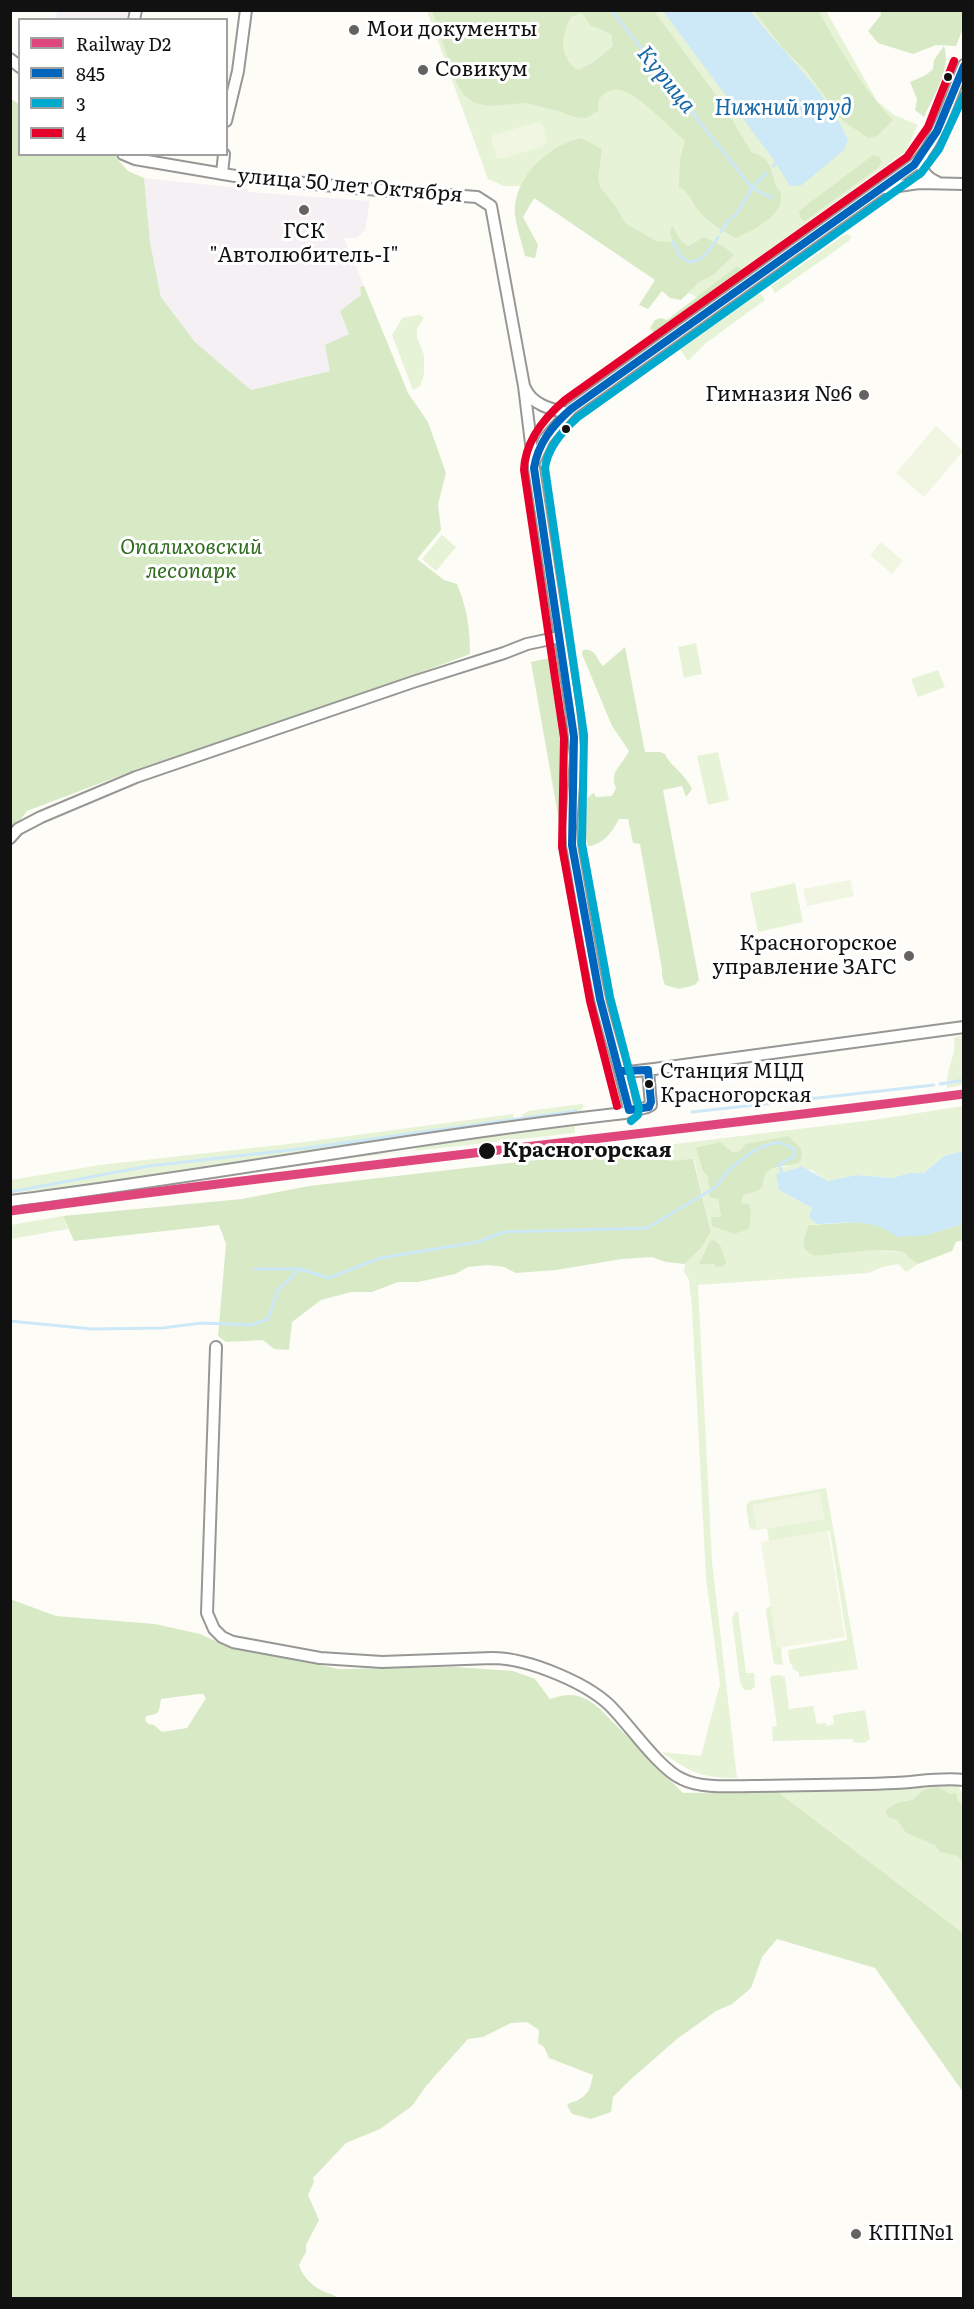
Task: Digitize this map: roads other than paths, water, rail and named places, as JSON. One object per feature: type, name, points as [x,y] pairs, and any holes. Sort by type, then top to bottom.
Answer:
[{"type":"street","points":[[228,113],[238,71],[246,10]]},
{"type":"street","points":[[937,183],[925,173],[921,165],[963,65]]},
{"type":"street","name":"улица 50 лет Октября","points":[[128,156],[222,174],[366,189],[477,197],[488,201],[494,211],[524,386],[576,757],[571,827],[572,845],[602,1006],[611,1044],[621,1071],[629,1110]]},
{"type":"street","points":[[222,174],[224,156]]},
{"type":"street","points":[[534,468],[540,446],[567,413],[923,156]]},
{"type":"street","points":[[881,188],[937,183],[963,184]]},
{"type":"street","points":[[524,386],[528,395],[538,403],[567,413]]},
{"type":"street","points":[[10,838],[18,829],[41,817],[136,777],[527,644],[560,637]]},
{"type":"street","points":[[621,1071],[648,1070],[963,1027]]},
{"type":"street","points":[[10,1201],[299,1160],[443,1136],[625,1113],[651,1105],[648,1070]]},
{"type":"street","points":[[216,1347],[207,1613],[210,1623],[222,1637],[233,1642],[284,1652],[349,1661],[492,1658],[519,1661],[558,1675],[599,1696],[614,1708],[657,1758],[681,1779],[693,1782],[745,1786],[963,1780]]},
{"type":"water","name":"Нижний пруд","points":[[663,11],[750,11],[828,104],[848,140],[844,150],[802,185],[790,186],[776,163]]},
{"type":"water","points":[[963,1151],[963,1224],[926,1235],[897,1237],[879,1226],[869,1224],[848,1222],[816,1224],[809,1217],[812,1208],[779,1190],[776,1175],[801,1166],[828,1181],[856,1175],[893,1178],[909,1173],[924,1173],[944,1156]]},
{"type":"waterway","name":"Курица","points":[[611,10],[752,188],[772,198]]},
{"type":"waterway","points":[[773,166],[776,163]]},
{"type":"waterway","points":[[721,232],[727,222],[737,213],[752,188],[767,172]]},
{"type":"waterway","points":[[673,242],[680,256],[689,262],[703,257],[718,237]]},
{"type":"waterway","points":[[940,1084],[964,1080]]},
{"type":"waterway","points":[[692,1112],[934,1085]]},
{"type":"waterway","points":[[10,1192],[149,1166],[299,1149],[576,1111]]},
{"type":"waterway","points":[[254,1269],[300,1269],[329,1278],[380,1258],[478,1242],[504,1232],[647,1228],[716,1187],[728,1171],[750,1153],[779,1142],[794,1149],[794,1157],[779,1164],[782,1174]]},
{"type":"waterway","points":[[10,1321],[92,1329],[162,1328],[202,1323],[251,1325],[268,1319],[278,1290],[300,1269]]},
{"type":"rail line","name":"D2","points":[[10,1211],[964,1094]]},
{"type":"place","name":"Мои документы","points":[[354,30]]},
{"type":"place","name":"Совикум","points":[[423,70]]},
{"type":"place","name":"ГСК \"Автолюбитель-I\"","points":[[304,210]]},
{"type":"place","name":"Гимназия №6","points":[[864,395]]},
{"type":"place","name":"Красногорское управление ЗАГС","points":[[909,956]]},
{"type":"place","name":"Станция МЦД Красногорская","points":[[649,1084]]},
{"type":"place","name":"Красногорская","points":[[487,1151]]},
{"type":"place","name":"КПП№1","points":[[856,2234]]},
{"type":"park label","name":"Опалиховский лесопарк","points":[[191,560]]}]
